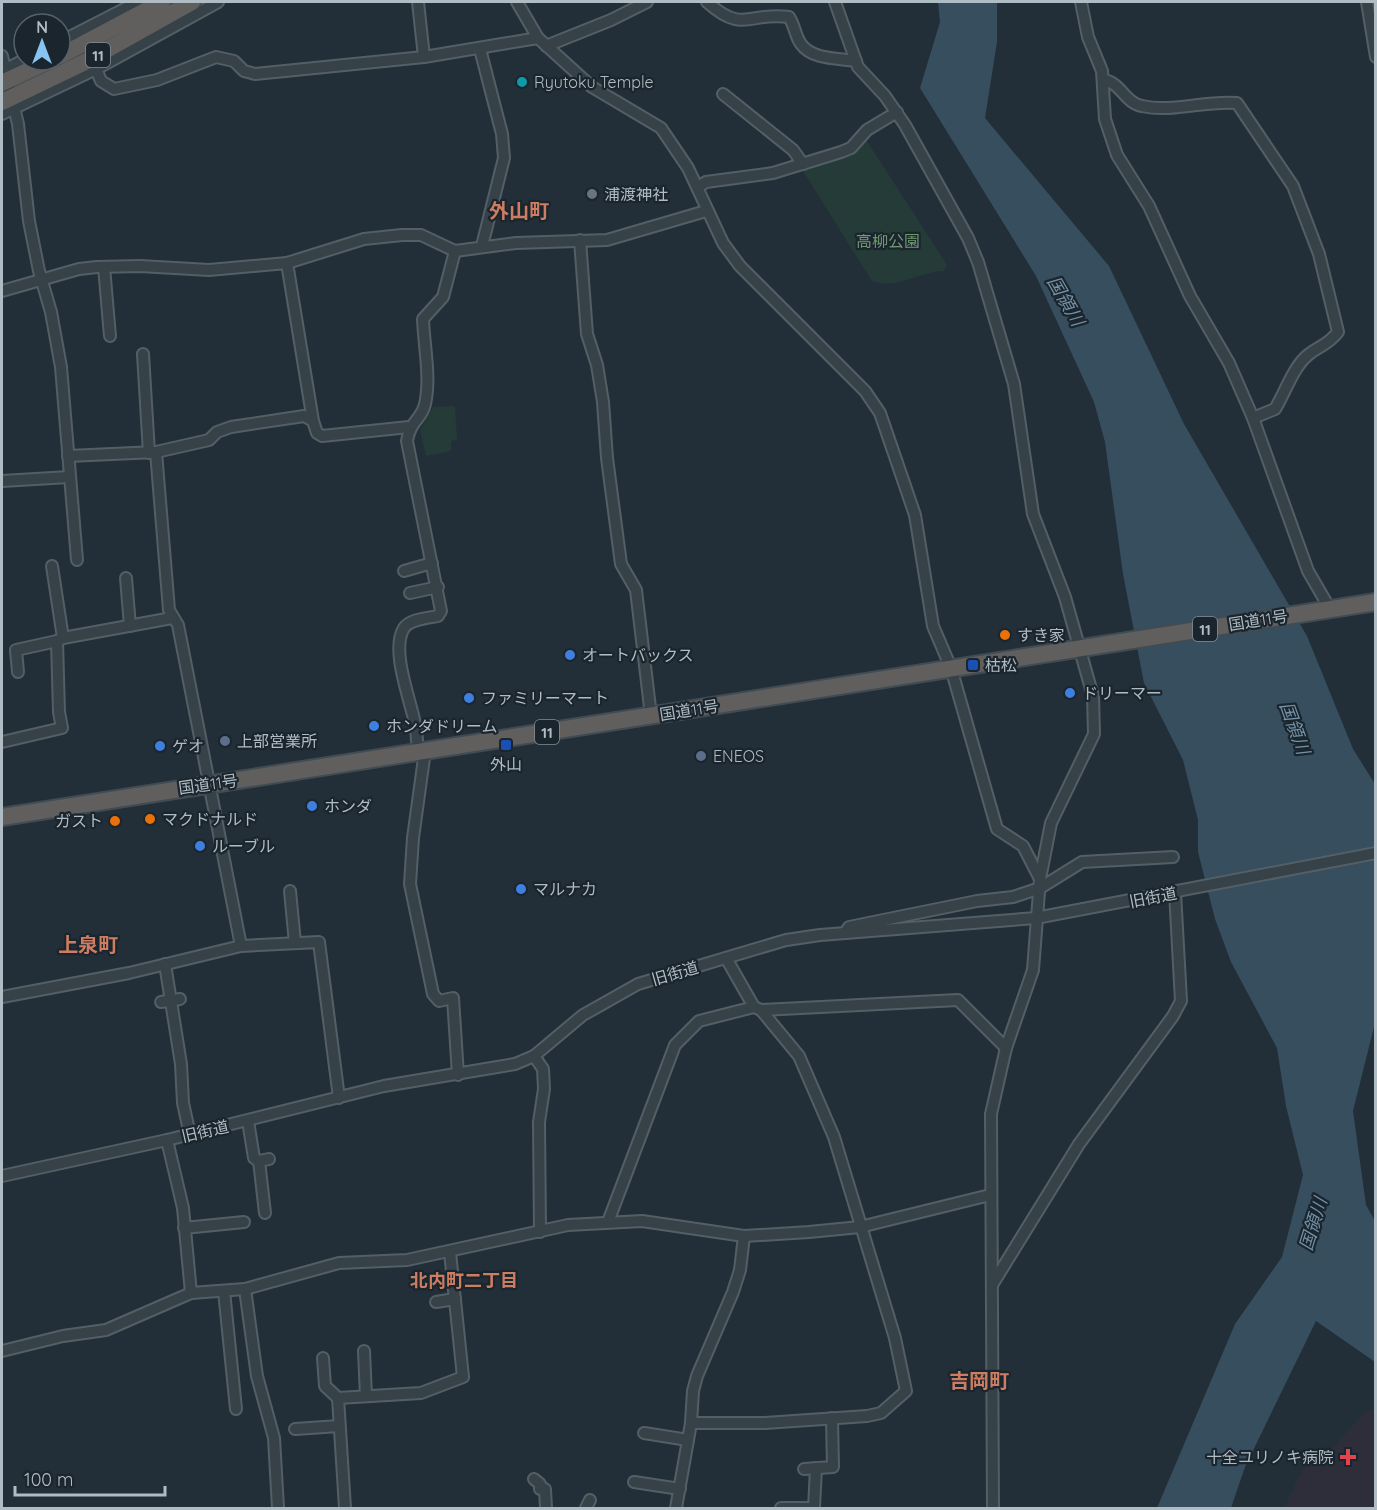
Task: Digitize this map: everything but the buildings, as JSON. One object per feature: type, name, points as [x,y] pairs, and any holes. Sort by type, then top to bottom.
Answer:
[{"type":"highway","name":"11","points":[[72,50],[162,2]]},
{"type":"highway","name":"11","points":[[9,103],[192,2]]},
{"type":"highway","name":"国道11号","points":[[2,816],[1376,602]]},
{"type":"street","points":[[72,36],[138,2]]},
{"type":"street","points":[[2,114],[9,103],[96,69],[218,2]]},
{"type":"street","points":[[418,2],[424,57]]},
{"type":"street","points":[[517,2],[542,42],[592,87],[661,128],[688,168],[706,212],[723,243],[740,266],[865,391],[880,413],[915,515],[933,626],[951,668],[997,829],[1023,846],[1040,883]]},
{"type":"street","points":[[96,69],[101,81],[114,89],[157,80],[216,57],[234,61],[244,71],[255,74],[424,57],[542,42],[611,20],[647,2]]},
{"type":"street","points":[[707,2],[724,17],[735,21],[766,16],[789,17],[800,44],[813,54],[856,61]]},
{"type":"street","points":[[835,2],[856,61],[867,79],[885,96],[897,112],[958,219],[978,262],[1014,384],[1033,514],[1087,648],[1094,734],[1051,823],[1040,883],[1033,970],[1006,1048],[991,1114],[993,1509]]},
{"type":"street","points":[[1080,2],[1088,37],[1104,80],[1106,119],[1117,155],[1149,206],[1190,296],[1229,363],[1253,418],[1324,610]]},
{"type":"street","points":[[1367,2],[1376,57]]},
{"type":"street","points":[[480,49],[502,134],[504,158],[482,246]]},
{"type":"street","points":[[2,56],[29,221],[51,312],[62,375],[77,561]]},
{"type":"street","points":[[1104,80],[1112,81],[1131,101],[1140,106],[1173,108],[1237,103],[1293,186],[1319,254],[1338,332],[1328,345],[1308,355],[1299,365],[1275,409],[1253,418]]},
{"type":"street","points":[[723,94],[793,150],[803,164]]},
{"type":"street","points":[[698,188],[706,182],[773,173],[851,148],[867,130],[897,112]]},
{"type":"street","points":[[2,291],[79,269],[140,266],[209,270],[287,263],[364,239],[402,235],[421,235],[455,251],[482,246],[607,240],[706,212]]},
{"type":"street","points":[[580,240],[587,334],[597,365],[603,402],[607,458],[621,564],[636,590],[651,716]]},
{"type":"street","points":[[455,251],[442,297],[423,319],[427,394],[425,407],[409,427],[407,441],[438,586],[441,611],[438,616],[404,626],[401,635],[400,664],[421,752],[410,884],[433,994],[439,1001],[453,998],[458,1075]]},
{"type":"street","points":[[287,263],[316,433],[322,436],[409,427]]},
{"type":"street","points":[[105,267],[110,336]]},
{"type":"street","points":[[143,354],[138,368],[149,398],[145,416],[148,422],[172,618],[178,625],[241,946]]},
{"type":"street","points":[[68,456],[152,453],[209,440],[217,432],[231,427],[304,416],[313,421]]},
{"type":"street","points":[[2,481],[69,477]]},
{"type":"street","points":[[404,571],[432,563]]},
{"type":"street","points":[[2,742],[62,728],[59,712],[60,640],[52,566]]},
{"type":"street","points":[[126,578],[130,626]]},
{"type":"street","points":[[410,593],[438,586]]},
{"type":"street","points":[[18,672],[16,650],[172,618]]},
{"type":"street","name":"旧街道","points":[[2,1176],[190,1135],[384,1086],[515,1064],[534,1056],[582,1015],[638,984],[786,940],[845,933],[1036,918],[1376,853]]},
{"type":"street","points":[[845,933],[849,927],[977,901],[1014,897],[1083,862],[1173,857]]},
{"type":"street","points":[[290,891],[295,943]]},
{"type":"street","points":[[992,1285],[1079,1144],[1168,1024],[1181,1001],[1178,892]]},
{"type":"street","points":[[2,997],[241,946],[319,942],[339,1098]]},
{"type":"street","points":[[691,1423],[765,1423],[881,1413],[906,1391],[895,1338],[834,1137],[799,1056],[758,1008],[726,958]]},
{"type":"street","points":[[165,964],[171,1001],[171,1032],[185,1077],[190,1135]]},
{"type":"street","points":[[608,1222],[675,1045],[699,1021],[758,1008],[958,1000],[1006,1048]]},
{"type":"street","points":[[534,1056],[543,1069],[544,1089],[539,1122],[540,1232]]},
{"type":"street","points":[[248,1121],[254,1158],[264,1160],[268,1206]]},
{"type":"street","points":[[167,1140],[183,1208],[191,1293]]},
{"type":"street","points":[[2,1351],[63,1336],[106,1330],[191,1293],[245,1289],[339,1263],[407,1260],[568,1225],[642,1221],[744,1236],[860,1227],[990,1195]]},
{"type":"street","points":[[184,1228],[244,1222]]},
{"type":"street","points":[[676,1509],[697,1376],[733,1292],[740,1270],[744,1236]]},
{"type":"street","points":[[338,1398],[421,1393],[463,1377],[450,1252]]},
{"type":"street","points":[[245,1289],[257,1376],[274,1438],[278,1509]]},
{"type":"street","points":[[224,1291],[236,1409]]},
{"type":"street","points":[[436,1302],[455,1299]]},
{"type":"street","points":[[364,1351],[366,1396]]},
{"type":"street","points":[[323,1358],[325,1386],[338,1398],[345,1509]]},
{"type":"street","points":[[781,1509],[814,1508],[810,1469],[833,1467],[832,1418]]},
{"type":"street","points":[[295,1429],[339,1426]]},
{"type":"street","points":[[644,1433],[688,1440]]},
{"type":"street","points":[[534,1479],[540,1484],[540,1489],[545,1489],[546,1509]]},
{"type":"street","points":[[634,1482],[680,1489]]},
{"type":"shaded area","name":"十全ユリノキ病院","points":[[1375,1408],[1375,1508],[1284,1508],[1302,1470],[1328,1453],[1363,1414]]},
{"type":"green space","name":"高柳公園","points":[[865,138],[947,265],[944,271],[899,282],[872,281],[801,168]]},
{"type":"green space","points":[[455,406],[457,440],[451,441],[451,451],[426,456],[420,430],[433,407]]},
{"type":"water","name":"国領川","points":[[938,2],[997,2],[997,42],[985,118],[1109,266],[1184,424],[1307,636],[1353,749],[1375,784],[1375,1023],[1353,1111],[1366,1205],[1375,1221],[1375,1362],[1316,1321],[1245,1467],[1231,1508],[1157,1508],[1235,1324],[1282,1257],[1303,1175],[1286,1106],[1277,1048],[1231,962],[1215,919],[1198,852],[1198,820],[1183,760],[1144,683],[1123,574],[1105,442],[1094,402],[1036,276],[920,88],[940,22]]},
{"type":"place","name":"Ryutoku Temple","points":[[522,82]]},
{"type":"place","name":"浦渡神社","points":[[592,194]]},
{"type":"place","name":"すき家","points":[[1005,635]]},
{"type":"place","name":"オートバックス","points":[[570,655]]},
{"type":"place","name":"枯松","points":[[973,665]]},
{"type":"place","name":"ドリーマー","points":[[1070,693]]},
{"type":"place","name":"ファミリーマート","points":[[469,698]]},
{"type":"place","name":"ホンダドリーム","points":[[374,726]]},
{"type":"place","name":"上部営業所","points":[[225,741]]},
{"type":"place","name":"外山","points":[[506,745]]},
{"type":"place","name":"ゲオ","points":[[160,746]]},
{"type":"place","name":"ENEOS","points":[[701,756]]},
{"type":"place","name":"ホンダ","points":[[312,806]]},
{"type":"place","name":"マクドナルド","points":[[150,819]]},
{"type":"place","name":"ガスト","points":[[115,821]]},
{"type":"place","name":"ルーブル","points":[[200,846]]},
{"type":"place","name":"マルナカ","points":[[521,889]]},
{"type":"place","name":"十全ユリノキ病院","points":[[1348,1457]]},
{"type":"district","name":"外山町","points":[[519,210]]},
{"type":"district","name":"上泉町","points":[[88,944]]},
{"type":"district","name":"北内町二丁目","points":[[464,1280]]},
{"type":"district","name":"吉岡町","points":[[979,1380]]}]
